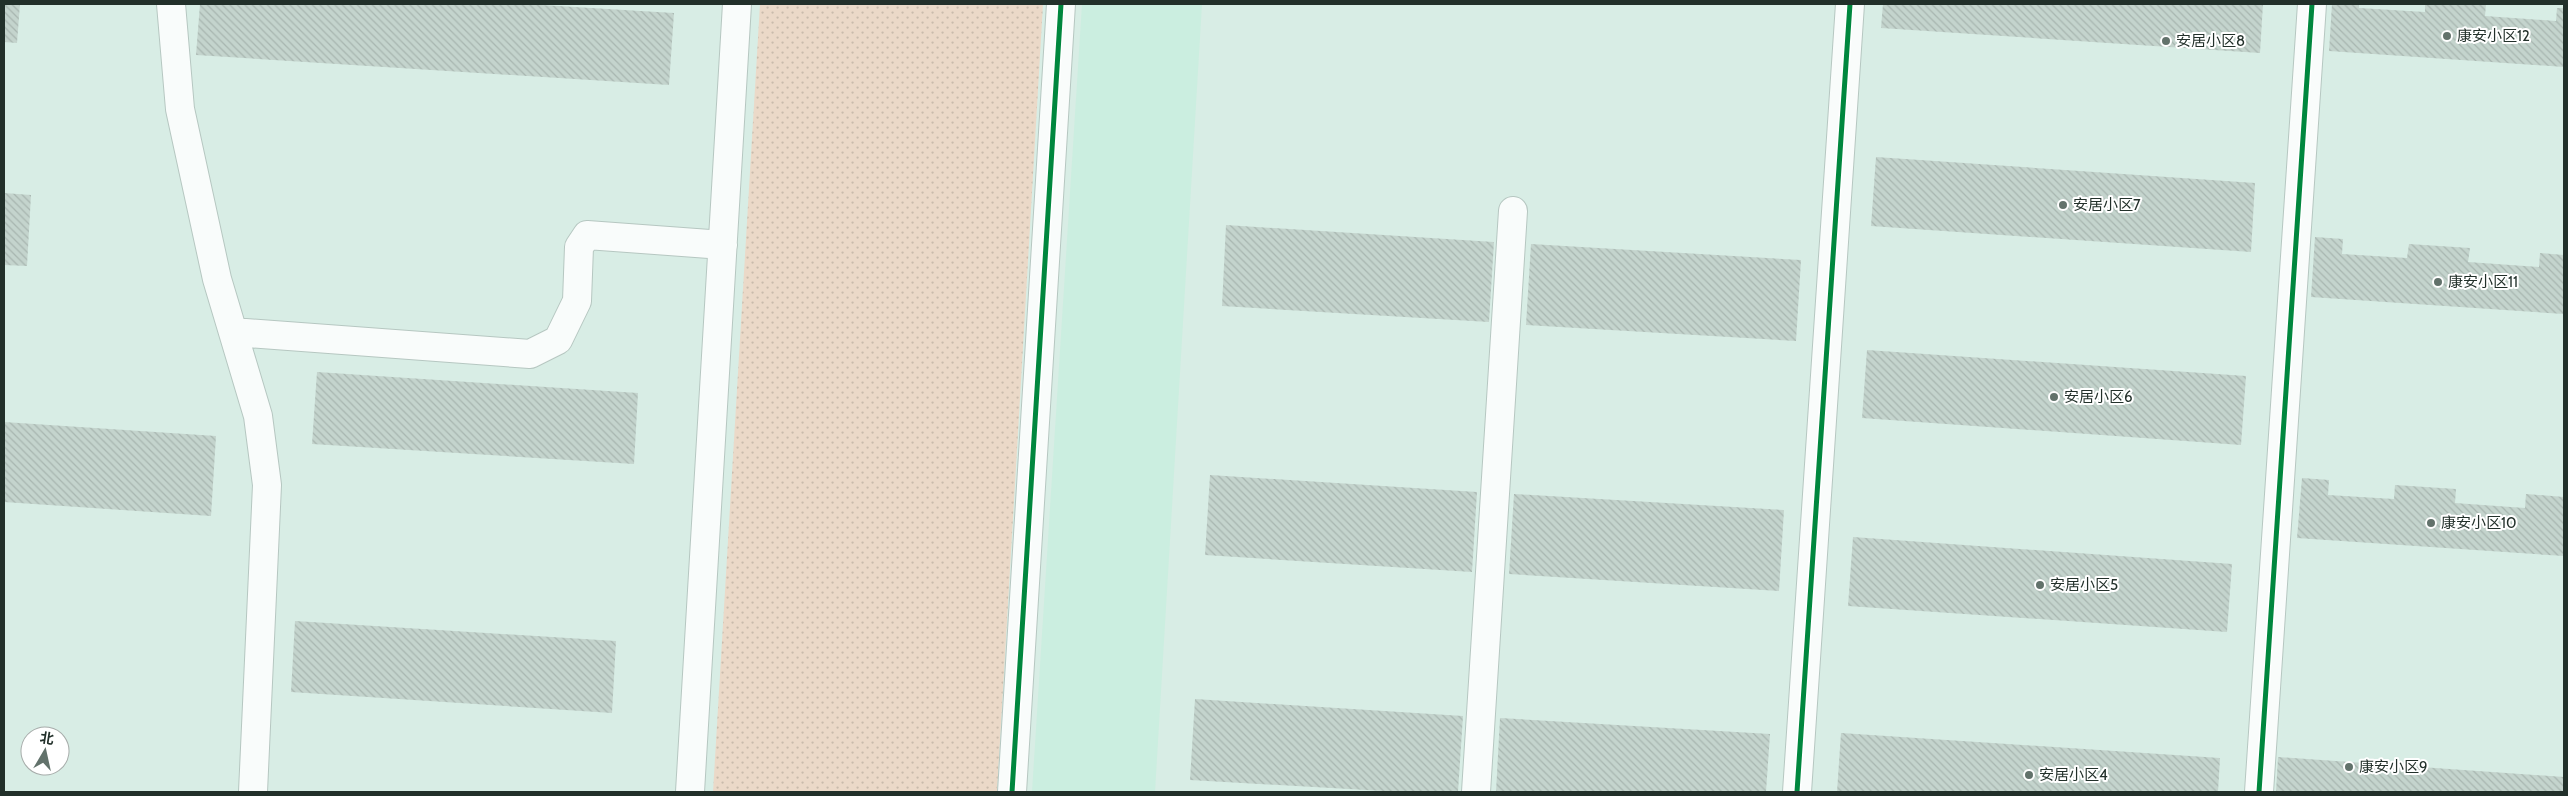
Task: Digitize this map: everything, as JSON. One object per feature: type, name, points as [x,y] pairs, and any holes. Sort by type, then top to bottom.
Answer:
[{"type":"street","points":[[170,4],[180,109],[217,279],[258,416],[267,485],[253,792]]},
{"type":"street","points":[[690,792],[737,4]]},
{"type":"street","points":[[1012,792],[1061,4]]},
{"type":"street","points":[[1797,792],[1850,4]]},
{"type":"street","points":[[2259,792],[2312,4]]},
{"type":"street","points":[[1476,792],[1513,211]]},
{"type":"street","points":[[233,332],[530,354],[558,340],[576,302],[579,247],[587,235],[723,245]]},
{"type":"shaded area","points":[[760,4],[1043,4],[997,792],[713,792]]},
{"type":"shaded area","points":[[1082,4],[1202,4],[1155,792],[1032,792]]},
{"type":"building","points":[[4,4],[20,4],[17,43],[4,42]]},
{"type":"building","points":[[200,4],[525,4],[674,13],[669,85],[196,55]]},
{"type":"building","name":"安居小区8","points":[[1883,4],[2263,4],[2260,53],[1881,28]]},
{"type":"building","name":"康安小区12","points":[[2332,4],[2359,4],[2359,8],[2425,12],[2425,4],[2486,4],[2485,16],[2556,21],[2557,8],[2564,8],[2564,67],[2329,51]]},
{"type":"building","name":"安居小区7","points":[[1876,157],[2255,183],[2251,252],[1871,226]]},
{"type":"building","points":[[4,193],[31,195],[27,266],[4,265]]},
{"type":"building","points":[[1226,225],[1494,242],[1489,322],[1222,306]]},
{"type":"building","name":"康安小区11","points":[[2315,237],[2343,239],[2342,254],[2407,258],[2409,244],[2470,248],[2468,262],[2539,267],[2540,253],[2564,255],[2564,314],[2311,297]]},
{"type":"building","points":[[1531,244],[1801,260],[1796,341],[1526,325]]},
{"type":"building","name":"安居小区6","points":[[1867,350],[2246,376],[2241,445],[1862,418]]},
{"type":"building","points":[[317,372],[638,393],[634,464],[312,444]]},
{"type":"building","points":[[4,422],[216,436],[211,516],[4,502]]},
{"type":"building","points":[[1210,475],[1477,492],[1472,572],[1205,555]]},
{"type":"building","name":"康安小区10","points":[[2302,478],[2329,480],[2328,495],[2394,499],[2395,485],[2456,489],[2455,503],[2525,508],[2526,494],[2564,497],[2564,556],[2297,538]]},
{"type":"building","points":[[1514,494],[1784,510],[1779,591],[1509,574]]},
{"type":"building","name":"安居小区5","points":[[1853,537],[2232,564],[2227,632],[1848,606]]},
{"type":"building","points":[[295,621],[616,641],[612,713],[291,692]]},
{"type":"building","points":[[1195,699],[1463,716],[1458,792],[1401,792],[1190,780]]},
{"type":"building","points":[[1500,718],[1770,734],[1766,792],[1496,792]]},
{"type":"building","name":"安居小区4","points":[[1841,733],[2220,758],[2218,792],[1837,792]]},
{"type":"building","name":"康安小区9","points":[[2278,757],[2564,777],[2564,792],[2276,792]]},
{"type":"cycle path","points":[[1012,792],[1061,4]]},
{"type":"cycle path","points":[[1797,792],[1850,4]]},
{"type":"cycle path","points":[[2259,792],[2312,4]]},
{"type":"place","name":"康安小区12","points":[[2447,36]]},
{"type":"place","name":"安居小区8","points":[[2166,41]]},
{"type":"place","name":"安居小区7","points":[[2063,205]]},
{"type":"place","name":"康安小区11","points":[[2438,282]]},
{"type":"place","name":"安居小区6","points":[[2054,397]]},
{"type":"place","name":"康安小区10","points":[[2431,523]]},
{"type":"place","name":"安居小区5","points":[[2040,585]]},
{"type":"place","name":"康安小区9","points":[[2349,767]]},
{"type":"place","name":"安居小区4","points":[[2029,775]]}]
